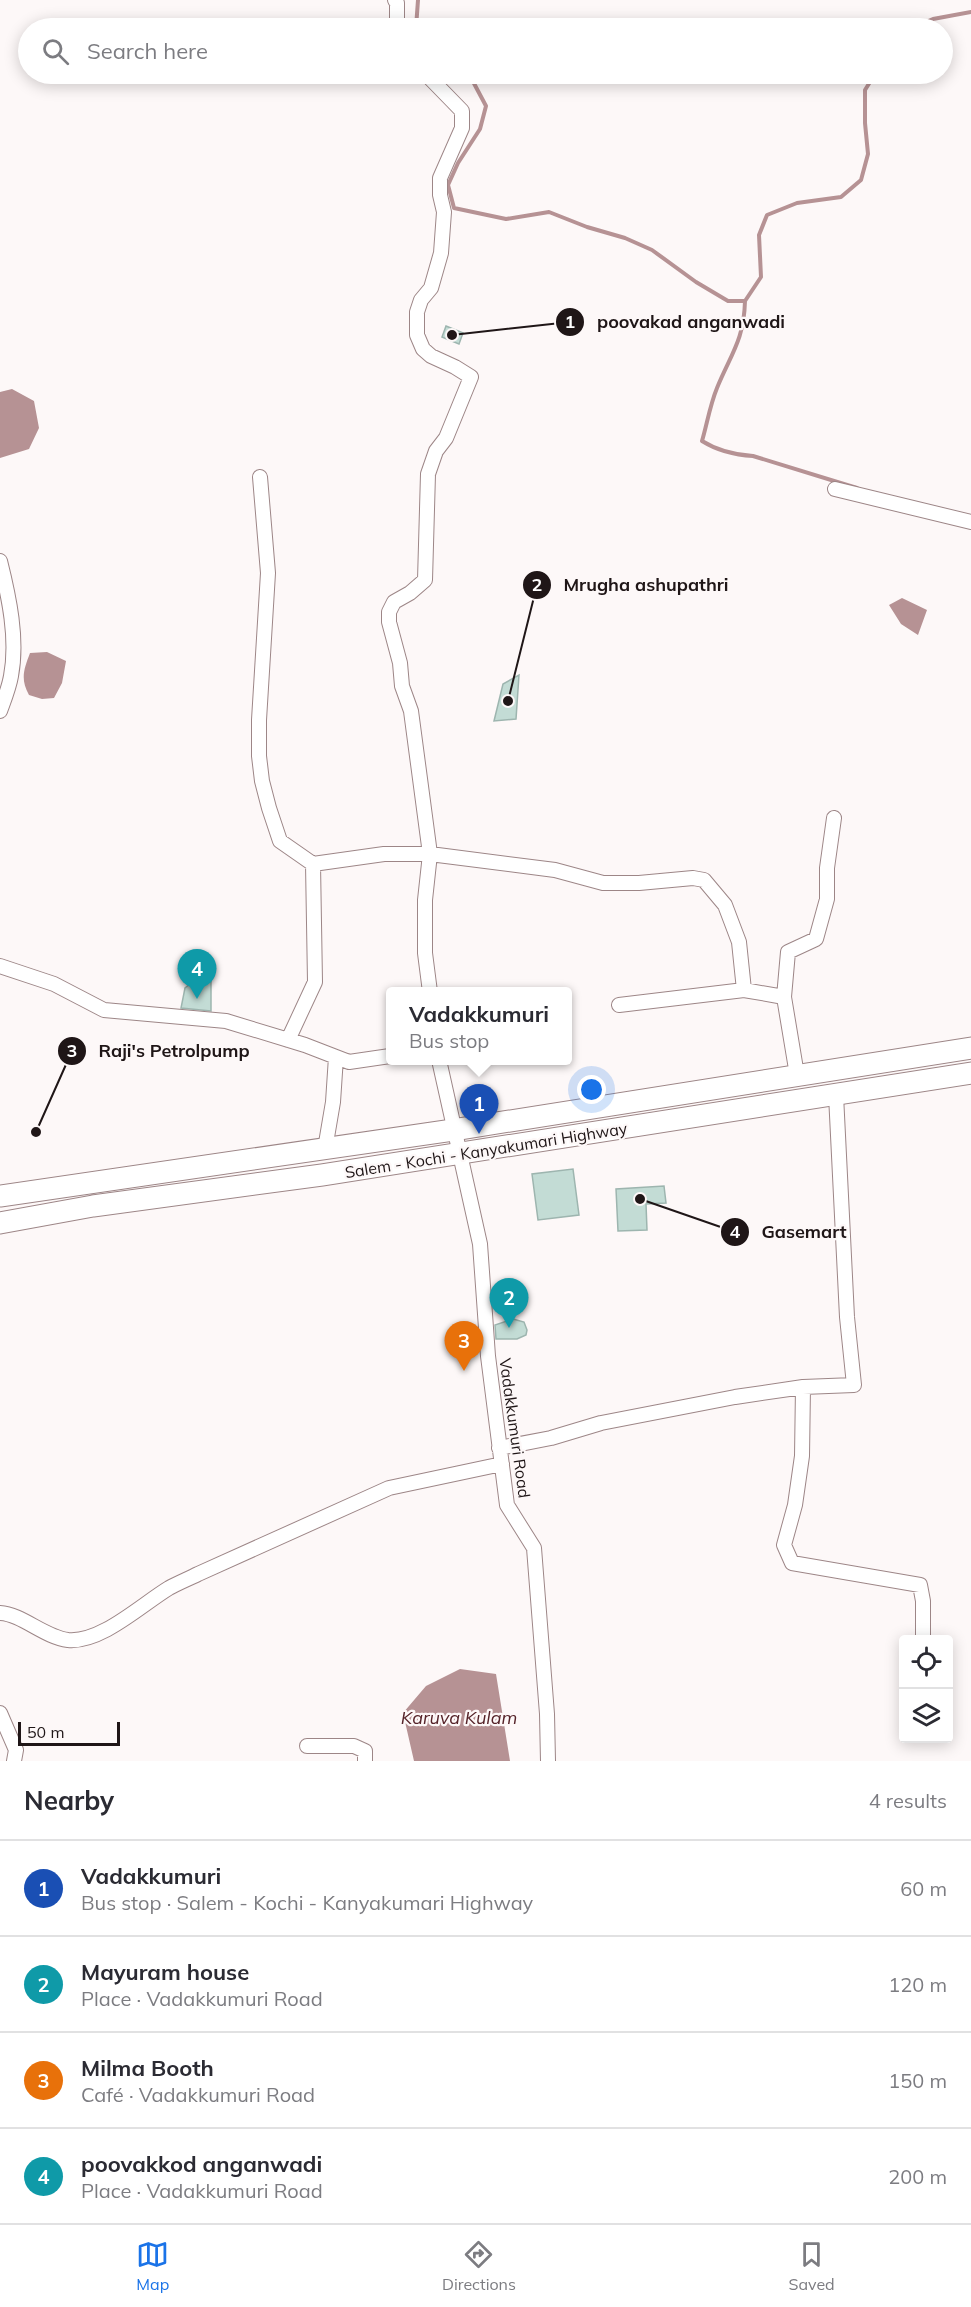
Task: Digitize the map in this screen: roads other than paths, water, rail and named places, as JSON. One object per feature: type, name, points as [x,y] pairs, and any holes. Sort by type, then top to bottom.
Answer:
[{"type":"highway","name":"Salem - Kochi - Kanyakumari Highway","points":[[0,1196],[453,1130],[971,1047]]},
{"type":"highway","name":"Salem - Kochi - Kanyakumari Highway","points":[[0,1223],[93,1206],[459,1154],[971,1073]]},
{"type":"street","points":[[395,0],[397,18]]},
{"type":"street","points":[[429,987],[425,953],[425,900],[430,854],[411,711],[402,686],[400,663],[389,622],[389,612],[394,602],[410,593],[424,580],[428,474],[435,451],[446,438],[471,377],[431,356],[423,349],[417,335],[417,312],[421,300],[431,288],[441,253],[444,212],[440,195],[440,178],[462,128],[462,111],[436,84]]},
{"type":"street","points":[[260,477],[268,573],[259,756],[268,808],[280,841],[313,864],[384,854],[430,854],[555,870],[603,884],[639,884],[693,878],[704,880],[725,906],[739,942],[744,990]]},
{"type":"street","points":[[835,489],[971,522]]},
{"type":"street","points":[[0,561],[14,640],[11,676],[0,711]]},
{"type":"street","points":[[797,1075],[784,997],[788,952],[816,939],[827,899],[827,868],[834,818]]},
{"type":"street","points":[[288,1040],[315,982],[313,864]]},
{"type":"street","points":[[0,966],[54,984],[104,1010],[226,1021],[349,1062],[386,1057]]},
{"type":"street","points":[[619,1005],[744,990],[784,997]]},
{"type":"street","points":[[325,1149],[333,1102],[336,1057]]},
{"type":"street","name":"Vadakkumuri Road","points":[[440,1065],[480,1244],[488,1356],[507,1505],[534,1548],[547,1714],[548,1761]]},
{"type":"street","points":[[500,1448],[551,1438],[601,1423],[735,1397],[802,1387],[854,1385],[847,1317],[836,1095]]},
{"type":"street","points":[[802,1387],[802,1456],[795,1505],[784,1545],[792,1563],[920,1585],[923,1601],[923,1635]]},
{"type":"street","points":[[0,1613],[50,1635],[66,1640],[81,1640],[109,1628],[169,1588],[389,1488],[501,1464]]},
{"type":"street","points":[[0,1713],[16,1750],[14,1761]]},
{"type":"street","points":[[307,1746],[354,1746],[365,1751],[365,1761]]},
{"type":"water","points":[[12,389],[34,401],[39,428],[29,449],[0,458],[0,392]]},
{"type":"water","points":[[902,598],[927,610],[918,635],[901,624],[889,605]]},
{"type":"water","points":[[47,652],[66,661],[62,683],[54,698],[42,699],[29,695],[24,674],[30,653]]},
{"type":"water","name":"Karuva Kulam","points":[[460,1669],[496,1674],[510,1761],[414,1761],[403,1713],[426,1686]]},
{"type":"waterway","points":[[417,18],[418,0]]},
{"type":"waterway","points":[[938,18],[971,12]]},
{"type":"waterway","points":[[474,84],[486,106],[480,129],[458,163],[448,185],[454,208],[506,219],[549,212],[587,227],[625,238],[652,250],[696,282],[728,301],[745,301],[761,277],[759,235],[767,215],[797,203],[841,197],[861,180],[868,154],[865,90],[869,84]]},
{"type":"waterway","points":[[745,301],[739,337],[710,408],[702,441],[727,452],[753,456],[857,488]]},
{"type":"place","name":"poovakad anganwadi","points":[[452,335]]},
{"type":"place","name":"Mrugha ashupathri","points":[[508,701]]},
{"type":"place","name":"poovakkod anganwadi","points":[[197,999]]},
{"type":"place","name":"Raji's Petrolpump","points":[[36,1132]]},
{"type":"place","name":"Vadakkumuri","points":[[479,1134]]},
{"type":"place","name":"Gasemart","points":[[640,1199]]},
{"type":"place","name":"Mayuram house","points":[[509,1328]]},
{"type":"place","name":"Milma Booth","points":[[464,1371]]}]
